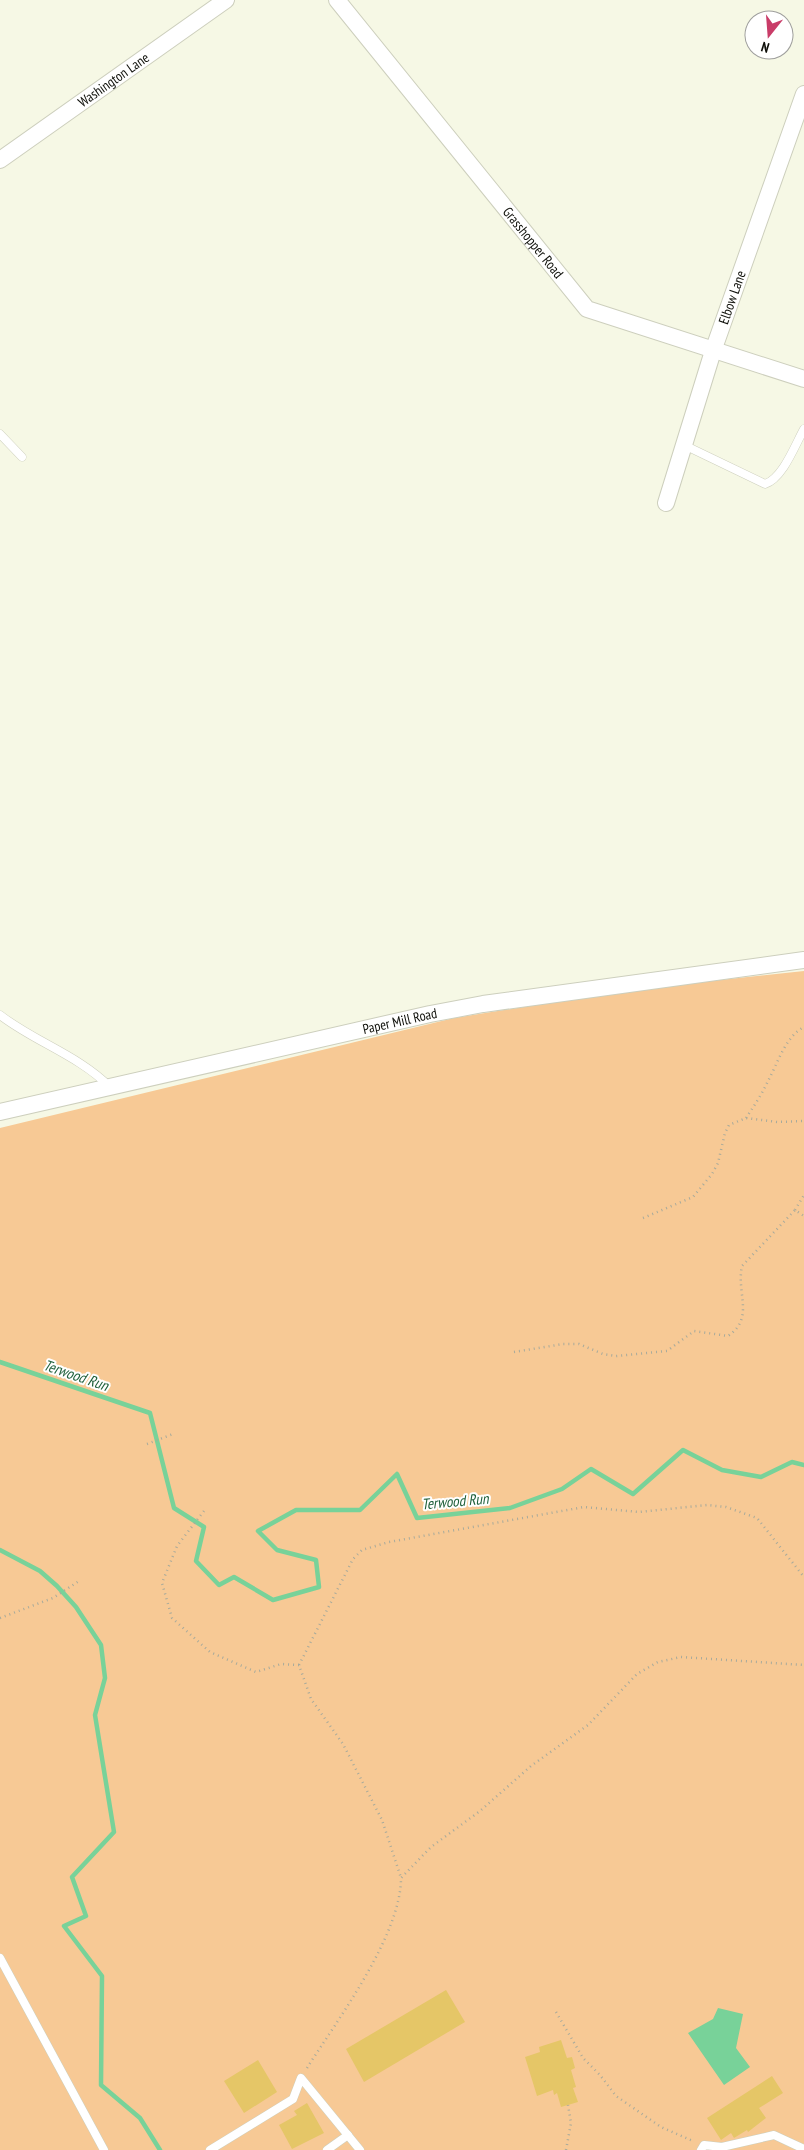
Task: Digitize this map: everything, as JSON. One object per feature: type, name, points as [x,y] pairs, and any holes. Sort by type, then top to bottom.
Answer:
[{"type":"street","name":"Washington Lane","points":[[0,160],[226,0]]},
{"type":"street","name":"Grasshopper Road","points":[[337,0],[587,309],[713,351],[804,378]]},
{"type":"street","name":"Elbow Lane","points":[[666,503],[713,351],[804,94]]},
{"type":"street","name":"Paper Mill Road","points":[[0,1112],[430,1014],[483,1004],[804,960]]},
{"type":"lane","points":[[684,445],[765,484],[771,482],[778,475],[804,429]]},
{"type":"lane","points":[[0,434],[22,457]]},
{"type":"lane","points":[[0,1015],[28,1035],[84,1064],[110,1087]]},
{"type":"lane","points":[[0,1958],[104,2150]]},
{"type":"lane","points":[[210,2150],[293,2099],[301,2078],[360,2150]]},
{"type":"lane","points":[[327,2150],[348,2135]]},
{"type":"lane","points":[[702,2147],[722,2148],[774,2135],[804,2149]]},
{"type":"path","points":[[746,1118],[787,1044],[795,1032],[804,1027]]},
{"type":"path","points":[[643,1218],[693,1197],[715,1169],[724,1133],[729,1125],[746,1118],[777,1122],[804,1121]]},
{"type":"path","points":[[514,1352],[563,1344],[579,1344],[603,1354],[616,1356],[666,1351],[694,1332],[728,1336],[737,1330],[743,1320],[740,1276],[742,1266],[794,1210],[804,1195]]},
{"type":"path","points":[[794,1210],[804,1216]]},
{"type":"path","points":[[147,1444],[173,1434]]},
{"type":"path","points":[[301,2078],[374,1961],[401,1894],[401,1878],[382,1820],[344,1744],[311,1699],[299,1665],[353,1559],[362,1550],[389,1542],[584,1507],[639,1512],[707,1505],[726,1507],[757,1518],[804,1577]]},
{"type":"path","points":[[204,1511],[177,1546],[162,1583],[172,1618],[210,1652],[256,1672],[282,1664],[299,1665]]},
{"type":"path","points":[[0,1618],[53,1598],[79,1581]]},
{"type":"path","points":[[401,1878],[431,1847],[480,1811],[531,1766],[588,1725],[637,1674],[658,1662],[681,1657],[804,1665]]},
{"type":"path","points":[[556,2012],[583,2058],[600,2075],[616,2096],[661,2127],[702,2147]]},
{"type":"path","points":[[566,2150],[571,2123],[568,2105]]},
{"type":"shaded area","points":[[804,971],[804,2150],[0,2150],[0,1128],[454,1018],[636,989]]},
{"type":"shaded area","points":[[718,2008],[743,2014],[736,2048],[750,2067],[724,2085],[688,2033],[713,2019]]},
{"type":"building","points":[[446,1990],[465,2022],[364,2082],[346,2049]]},
{"type":"building","points":[[561,2040],[567,2058],[572,2057],[575,2068],[571,2070],[576,2087],[573,2088],[578,2102],[561,2107],[557,2093],[554,2095],[553,2090],[537,2096],[525,2057],[540,2052],[539,2047]]},
{"type":"building","points":[[258,2060],[277,2092],[244,2113],[224,2081]]},
{"type":"building","points":[[772,2076],[783,2093],[759,2108],[766,2118],[748,2132],[747,2130],[734,2138],[731,2133],[721,2140],[707,2118]]},
{"type":"building","points":[[307,2103],[324,2133],[292,2149],[279,2125],[297,2115],[294,2111]]},
{"type":"waterway","name":"Terwood Run","points":[[0,1362],[150,1413],[174,1508],[204,1527],[196,1561],[219,1585],[234,1577],[273,1600],[319,1587],[316,1560],[277,1550],[258,1531],[296,1510],[360,1510],[397,1474],[417,1518],[510,1508],[562,1489],[591,1469],[633,1494],[683,1450],[722,1470],[761,1477],[792,1462],[804,1465]]},
{"type":"waterway","points":[[0,1550],[40,1571],[57,1586],[76,1607],[101,1645],[105,1678],[95,1715],[114,1832],[72,1877],[86,1916],[64,1926],[102,1976],[101,2085],[140,2118],[160,2150]]}]
